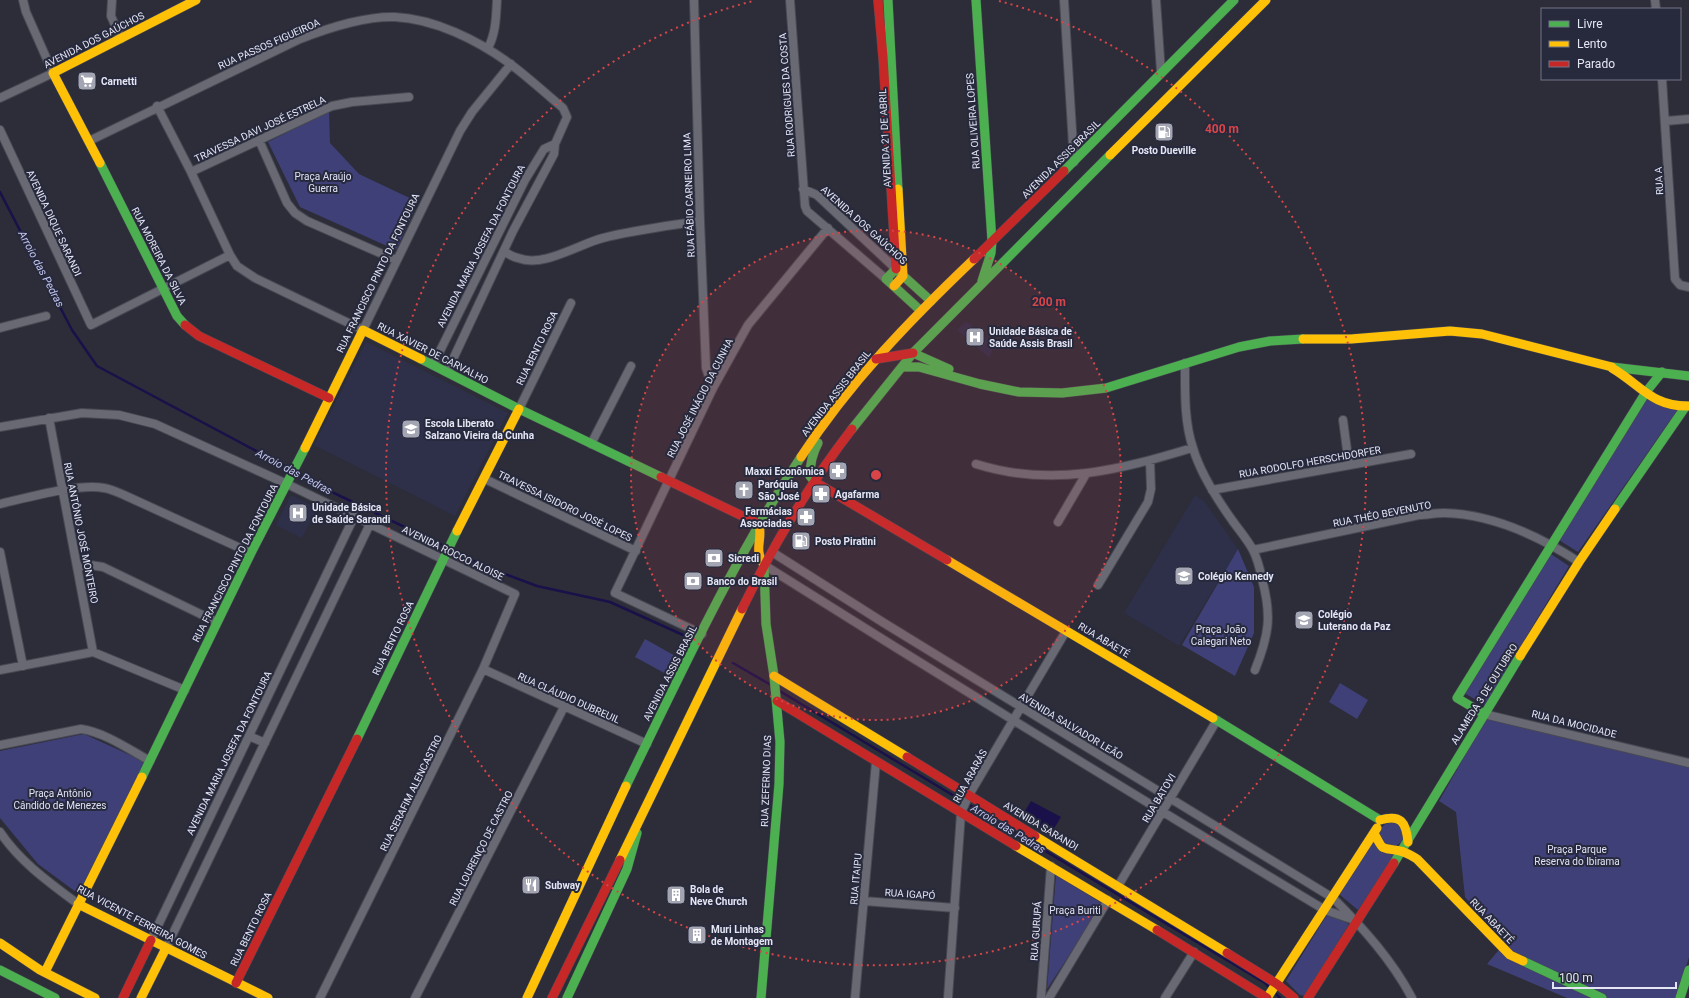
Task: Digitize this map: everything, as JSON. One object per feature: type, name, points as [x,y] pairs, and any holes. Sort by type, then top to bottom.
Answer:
[{"type":"street","points":[[23,0],[26,12],[53,73]]},
{"type":"street","points":[[112,0],[111,16],[121,39]]},
{"type":"street","name":"AVENIDA DOS GAÚCHOS","points":[[0,98],[53,73],[196,0]]},
{"type":"street","points":[[488,48],[496,23],[497,0]]},
{"type":"street","name":"RUA FÁBIO CARNEIRO LIMA","points":[[694,0],[700,221],[706,368],[713,388]]},
{"type":"street","name":"RUA RODRIGUES DA COSTA","points":[[790,0],[803,188]]},
{"type":"street","name":"AVENIDA 21 DE ABRIL","points":[[878,0],[888,57]]},
{"type":"street","name":"AVENIDA 21 DE ABRIL","points":[[888,0],[888,57],[896,269]]},
{"type":"street","name":"RUA OLIVEIRA LOPES","points":[[976,0],[992,241],[991,253],[982,283]]},
{"type":"street","points":[[1064,0],[1074,162]]},
{"type":"street","points":[[1156,0],[1161,72]]},
{"type":"street","name":"AVENIDA ASSIS BRASIL","points":[[527,998],[647,744],[759,524],[782,485],[828,418],[876,359],[921,311],[1074,162],[1161,72],[1234,0]]},
{"type":"street","points":[[552,998],[764,565],[831,456],[913,353],[1266,0]]},
{"type":"street","name":"RUA PASSOS FIGUEIROA","points":[[89,141],[157,106],[300,39],[318,32],[355,22],[393,17],[410,19],[440,27],[488,48],[511,64],[563,108]]},
{"type":"street","name":"RUA FRANCISCO PINTO DA FONTOURA","points":[[45,972],[185,690],[251,553],[296,466],[460,130],[472,112],[511,64]]},
{"type":"street","name":"RUA MOREIRA DA SILVA","points":[[53,73],[177,316],[187,327],[199,336],[329,398]]},
{"type":"street","name":"RUA A","points":[[1662,80],[1666,121],[1675,279],[1680,285],[1689,287]]},
{"type":"street","name":"TRAVESSA DAVI JOSÉ ESTRELA","points":[[191,172],[332,106],[352,102],[409,97]]},
{"type":"street","name":"RUA XAVIER DE CARVALHO","points":[[157,106],[191,172],[230,255],[237,266],[255,278],[363,330],[519,409],[759,524]]},
{"type":"street","name":"AVENIDA MARIA JOSEFA DA FONTOURA","points":[[446,372],[513,231],[536,185],[554,154],[555,144],[567,119],[567,114],[563,108]]},
{"type":"street","name":"AVENIDA 21 DE ABRIL","points":[[891,118],[903,276]]},
{"type":"street","points":[[1666,121],[1689,119]]},
{"type":"street","name":"AVENIDA DIQUE SARANDI","points":[[0,130],[91,325],[162,289]]},
{"type":"street","points":[[259,140],[288,203],[295,213],[307,221],[396,260]]},
{"type":"street","name":"AVENIDA MARIA JOSEFA DA FONTOURA","points":[[433,365],[525,180],[544,149],[555,144]]},
{"type":"street","points":[[525,180],[536,185]]},
{"type":"street","points":[[803,188],[804,206],[807,211],[921,311]]},
{"type":"street","name":"AVENIDA DOS GAÚCHOS","points":[[803,188],[817,195],[931,301]]},
{"type":"street","points":[[504,251],[524,260],[541,259],[560,255],[584,244],[603,238],[700,221]]},
{"type":"street","points":[[501,226],[513,231]]},
{"type":"street","name":"RUA JOSÉ INÁCIO DA CUNHA","points":[[702,634],[615,593],[713,388],[748,325],[828,228]]},
{"type":"street","points":[[162,289],[230,255]]},
{"type":"street","points":[[886,279],[896,269]]},
{"type":"street","points":[[894,286],[903,276]]},
{"type":"street","name":"RUA BENTO ROSA","points":[[236,983],[347,760],[444,558],[571,303]]},
{"type":"street","points":[[0,328],[46,316]]},
{"type":"street","points":[[902,367],[919,367],[980,384],[1019,392],[1042,394],[1106,388],[1239,347],[1270,341],[1351,339],[1450,331],[1482,334],[1608,366],[1689,376]]},
{"type":"street","points":[[876,359],[913,353],[980,384]]},
{"type":"street","points":[[1185,363],[1185,400],[1192,448],[1212,490],[1253,550],[1266,594],[1269,616],[1265,646],[1255,670]]},
{"type":"street","points":[[591,444],[631,366]]},
{"type":"street","points":[[1608,366],[1629,378],[1646,392],[1664,403],[1673,406],[1688,406]]},
{"type":"street","name":"ALAMEDA 3 DE OUTUBRO","points":[[1457,698],[1646,392],[1662,372]]},
{"type":"street","points":[[1655,380],[1658,391],[1664,403]]},
{"type":"street","name":"ALAMEDA 3 DE OUTUBRO","points":[[1308,998],[1408,842],[1484,714],[1579,562],[1688,406]]},
{"type":"street","name":"AVENIDA ROCCO ALOISE","points":[[0,427],[82,413],[119,415],[155,424],[288,482],[354,517],[444,558],[515,594]]},
{"type":"street","name":"RUA ANTÔNIO JOSÉ MONTEIRO","points":[[49,418],[93,652]]},
{"type":"street","points":[[815,482],[810,476],[811,459],[813,452],[826,431],[828,418]]},
{"type":"street","points":[[1343,420],[1350,465]]},
{"type":"street","points":[[976,464],[994,470],[1043,476],[1086,474],[1130,466],[1192,448]]},
{"type":"street","name":"RUA RODOLFO HERSCHDORFER","points":[[1212,490],[1411,454]]},
{"type":"street","points":[[1098,585],[1148,502],[1151,489],[1150,461]]},
{"type":"street","points":[[1058,522],[1086,474]]},
{"type":"street","name":"TRAVESSA ISIDORO JOSÉ LOPES","points":[[485,478],[636,551]]},
{"type":"street","name":"RUA ABAETÉ","points":[[815,482],[1217,720],[1380,820]]},
{"type":"street","points":[[0,504],[63,490],[94,487],[110,490],[251,553]]},
{"type":"street","name":"RUA THÉO BEVENUTO","points":[[1253,550],[1419,515],[1443,513],[1491,520],[1552,544],[1579,562]]},
{"type":"street","name":"AVENIDA MARIA JOSEFA DA FONTOURA","points":[[123,998],[354,517]]},
{"type":"street","points":[[141,998],[370,524]]},
{"type":"street","name":"RUA ZEFERINO DIAS","points":[[759,524],[761,539],[758,548],[758,556],[764,565],[766,624],[775,679],[780,742],[779,784],[761,998]]},
{"type":"street","points":[[0,552],[23,666]]},
{"type":"street","name":"AVENIDA SALVADOR LEÃO","points":[[772,552],[884,624],[1170,797],[1333,898],[1356,921],[1387,959],[1412,998]]},
{"type":"street","points":[[77,567],[90,565],[103,567],[217,622]]},
{"type":"street","points":[[764,565],[1013,721],[1162,812],[1325,910],[1356,921]]},
{"type":"street","name":"RUA SERAFIM ALENCASTRO","points":[[320,998],[483,669],[515,594]]},
{"type":"street","points":[[877,636],[884,624]]},
{"type":"street","name":"RUA ARARÁS","points":[[948,998],[962,811],[968,798],[1066,631]]},
{"type":"street","points":[[0,670],[93,652],[185,690]]},
{"type":"street","name":"RUA CLÁUDIO DUBREUIL","points":[[483,669],[647,744]]},
{"type":"street","name":"AVENIDA SARANDI","points":[[775,679],[968,798],[1118,886],[1276,984],[1294,998]]},
{"type":"street","points":[[777,698],[876,762],[962,811],[1267,997],[1374,834],[1380,820],[1391,817],[1401,820],[1407,828],[1408,842]]},
{"type":"street","name":"RUA DA MOCIDADE","points":[[1457,698],[1484,714],[1689,763]]},
{"type":"street","name":"RUA LOURENÇO DE CASTRO","points":[[415,998],[564,707]]},
{"type":"street","name":"RUA BATOVI","points":[[1118,886],[1217,720]]},
{"type":"street","points":[[0,745],[81,729],[90,730],[150,761]]},
{"type":"street","points":[[249,736],[264,743]]},
{"type":"street","name":"RUA ITAIPU","points":[[855,998],[876,762]]},
{"type":"street","points":[[567,998],[627,869],[646,804]]},
{"type":"street","points":[[1404,824],[1418,823]]},
{"type":"street","name":"RUA VICENTE FERREIRA GOMES","points":[[0,832],[6,842],[33,869],[78,904],[268,998]]},
{"type":"street","points":[[1374,834],[1381,846],[1386,850],[1401,851]]},
{"type":"street","name":"RUA ABAETÉ","points":[[1401,851],[1417,859],[1510,955],[1602,998]]},
{"type":"street","name":"RUA GURUPÁ","points":[[1041,998],[1051,866]]},
{"type":"street","points":[[1049,998],[1108,900]]},
{"type":"street","name":"RUA IGAPÓ","points":[[864,901],[955,908]]},
{"type":"street","points":[[0,943],[45,972],[95,998]]},
{"type":"street","points":[[1165,998],[1194,952]]},
{"type":"street","points":[[0,970],[55,998]]},
{"type":"street","points":[[1680,998],[1689,970]]},
{"type":"shaded area","name":"Unidade Básica de Saúde Assis Brasil","points":[[966,321],[995,345],[989,358],[957,330]]},
{"type":"shaded area","name":"Escola Liberato Salzano Vieira da Cunha","points":[[366,342],[508,413],[455,516],[314,445]]},
{"type":"shaded area","name":"Unidade Básica de Saúde Sarandi","points":[[291,495],[317,508],[302,538],[276,525]]},
{"type":"shaded area","name":"Colégio Kennedy","points":[[1195,495],[1204,501],[1238,549],[1179,646],[1124,613]]},
{"type":"shaded area","points":[[1031,801],[1061,817],[1050,835],[1022,816]]},
{"type":"green space","name":"Praça Araújo Guerra","points":[[329,111],[330,143],[359,174],[418,202],[396,250],[300,207],[268,142]]},
{"type":"green space","points":[[1647,397],[1680,409],[1669,422],[1578,552],[1559,540]]},
{"type":"green space","name":"Praça João Calegari Neto","points":[[1238,549],[1254,587],[1254,633],[1235,676],[1182,645]]},
{"type":"green space","points":[[1551,554],[1569,566],[1485,705],[1464,693]]},
{"type":"green space","points":[[645,639],[677,657],[668,675],[635,657]]},
{"type":"green space","points":[[1340,683],[1368,700],[1357,719],[1329,702]]},
{"type":"green space","name":"Praça Parque Reserva do Ibirama","points":[[1486,719],[1689,766],[1689,957],[1677,998],[1567,998],[1487,964],[1503,945],[1510,948],[1465,897],[1456,812],[1439,801]]},
{"type":"green space","name":"Praça Antônio Cândido de Menezes","points":[[84,734],[145,762],[80,895],[38,864],[0,818],[0,751]]},
{"type":"green space","points":[[1392,822],[1397,823],[1403,829],[1403,839],[1397,845],[1392,846],[1387,845],[1381,839],[1380,834],[1381,829],[1387,823]]},
{"type":"green space","points":[[1373,841],[1395,854],[1358,910],[1339,894]]},
{"type":"green space","name":"Praça Buriti","points":[[1056,875],[1103,904],[1047,989]]},
{"type":"green space","points":[[1328,913],[1349,924],[1305,996],[1300,995],[1286,981]]},
{"type":"waterway","name":"Arroio das Pedras","points":[[0,192],[72,330],[97,366],[292,470]]},
{"type":"waterway","name":"Arroio das Pedras","points":[[296,473],[446,547]]},
{"type":"waterway","name":"Arroio das Pedras","points":[[452,550],[486,567],[537,586],[610,602],[683,635]]},
{"type":"waterway","name":"Arroio das Pedras","points":[[733,663],[771,685]]},
{"type":"waterway","name":"Arroio das Pedras","points":[[778,690],[1265,983],[1270,988]]},
{"type":"waterway","name":"Arroio das Pedras","points":[[1275,993],[1280,998]]},
{"type":"traffic: fast","points":[[888,0],[898,189]]},
{"type":"traffic: fast","points":[[976,0],[992,241]]},
{"type":"traffic: fast","points":[[1064,171],[1234,0]]},
{"type":"traffic: fast","points":[[852,429],[913,353],[1110,155]]},
{"type":"traffic: fast","points":[[100,163],[177,316],[185,325]]},
{"type":"traffic: fast","points":[[982,281],[991,253],[992,241]]},
{"type":"traffic: fast","points":[[896,269],[886,279],[921,311]]},
{"type":"traffic: fast","points":[[899,272],[931,301]]},
{"type":"traffic: fast","points":[[902,367],[919,367],[980,384],[1019,392],[1062,393],[1106,388],[1239,347],[1270,341],[1303,339]]},
{"type":"traffic: fast","points":[[913,353],[949,369]]},
{"type":"traffic: fast","points":[[421,359],[519,409],[661,477]]},
{"type":"traffic: fast","points":[[1612,367],[1689,376]]},
{"type":"traffic: fast","points":[[1484,714],[1457,698],[1646,392],[1662,372]]},
{"type":"traffic: fast","points":[[1615,509],[1686,406]]},
{"type":"traffic: fast","points":[[815,482],[810,476],[810,467],[818,443]]},
{"type":"traffic: fast","points":[[142,777],[251,553],[305,448]]},
{"type":"traffic: fast","points":[[626,786],[708,618],[776,496],[801,457]]},
{"type":"traffic: fast","points":[[357,739],[457,531]]},
{"type":"traffic: fast","points":[[761,998],[779,784],[780,742],[774,676],[766,624],[764,565]]},
{"type":"traffic: fast","points":[[1394,863],[1520,656]]},
{"type":"traffic: fast","points":[[1213,718],[1380,820]]},
{"type":"traffic: fast","points":[[567,998],[627,869],[637,833]]},
{"type":"traffic: fast","points":[[1523,961],[1602,998]]},
{"type":"traffic: fast","points":[[0,970],[55,998]]},
{"type":"traffic: fast","points":[[1680,998],[1689,970]]},
{"type":"traffic: slow","points":[[100,163],[53,73],[196,0]]},
{"type":"traffic: slow","points":[[1110,155],[1266,0]]},
{"type":"traffic: slow","points":[[894,286],[903,276],[898,189]]},
{"type":"traffic: slow","points":[[801,457],[839,403],[860,378],[904,329],[974,259]]},
{"type":"traffic: slow","points":[[305,448],[363,330],[421,359]]},
{"type":"traffic: slow","points":[[1303,339],[1351,339],[1450,331],[1482,334],[1612,367]]},
{"type":"traffic: slow","points":[[1612,368],[1656,399],[1665,403],[1689,406]]},
{"type":"traffic: slow","points":[[457,531],[519,409]]},
{"type":"traffic: slow","points":[[1520,656],[1579,562],[1615,509]]},
{"type":"traffic: slow","points":[[759,524],[759,554],[764,565]]},
{"type":"traffic: slow","points":[[947,560],[1213,718]]},
{"type":"traffic: slow","points":[[620,860],[742,609]]},
{"type":"traffic: slow","points":[[774,676],[907,757]]},
{"type":"traffic: slow","points":[[45,972],[142,777]]},
{"type":"traffic: slow","points":[[527,998],[626,786]]},
{"type":"traffic: slow","points":[[1380,820],[1393,818],[1401,821],[1406,829],[1408,842]]},
{"type":"traffic: slow","points":[[1267,998],[1377,828]]},
{"type":"traffic: slow","points":[[1374,833],[1383,848],[1404,852],[1417,859],[1510,955],[1523,961]]},
{"type":"traffic: slow","points":[[1035,836],[1227,953]]},
{"type":"traffic: slow","points":[[1016,846],[1157,930]]},
{"type":"traffic: slow","points":[[78,904],[268,998]]},
{"type":"traffic: slow","points":[[0,943],[40,970],[95,998]]},
{"type":"traffic: slow","points":[[141,998],[166,948]]},
{"type":"traffic: jam","points":[[878,0],[896,269]]},
{"type":"traffic: jam","points":[[974,259],[1064,171]]},
{"type":"traffic: jam","points":[[185,325],[199,336],[329,398]]},
{"type":"traffic: jam","points":[[876,359],[913,353]]},
{"type":"traffic: jam","points":[[742,609],[792,516],[821,471],[852,429]]},
{"type":"traffic: jam","points":[[661,477],[759,524]]},
{"type":"traffic: jam","points":[[815,482],[947,560]]},
{"type":"traffic: jam","points":[[777,701],[1016,846]]},
{"type":"traffic: jam","points":[[236,983],[357,739]]},
{"type":"traffic: jam","points":[[907,757],[1035,836]]},
{"type":"traffic: jam","points":[[552,998],[620,860]]},
{"type":"traffic: jam","points":[[1308,998],[1394,863]]},
{"type":"traffic: jam","points":[[1157,930],[1267,998]]},
{"type":"traffic: jam","points":[[123,998],[151,940]]},
{"type":"traffic: jam","points":[[1227,953],[1277,984],[1294,998]]},
{"type":"place","name":"Carnetti","points":[[87,81]]},
{"type":"place","name":"Posto Dueville","points":[[1164,132]]},
{"type":"place","name":"Unidade Básica de Saúde Assis Brasil","points":[[975,337]]},
{"type":"place","name":"Escola Liberato Salzano Vieira da Cunha","points":[[411,429]]},
{"type":"place","name":"Maxxi Econômica","points":[[838,471]]},
{"type":"place","name":"Paróquia São José","points":[[744,490]]},
{"type":"place","name":"Agafarma","points":[[821,494]]},
{"type":"place","name":"Unidade Básica de Saúde Sarandi","points":[[298,513]]},
{"type":"place","name":"Farmácias Associadas","points":[[806,517]]},
{"type":"place","name":"Posto Piratini","points":[[801,541]]},
{"type":"place","name":"Sicredi","points":[[714,558]]},
{"type":"place","name":"Colégio Kennedy","points":[[1184,576]]},
{"type":"place","name":"Banco do Brasil","points":[[693,581]]},
{"type":"place","name":"Colégio Luterano da Paz","points":[[1304,620]]},
{"type":"place","name":"Subway","points":[[531,885]]},
{"type":"place","name":"Bola de Neve Church","points":[[676,895]]},
{"type":"place","name":"Muri Linhas de Montagem","points":[[697,935]]}]
